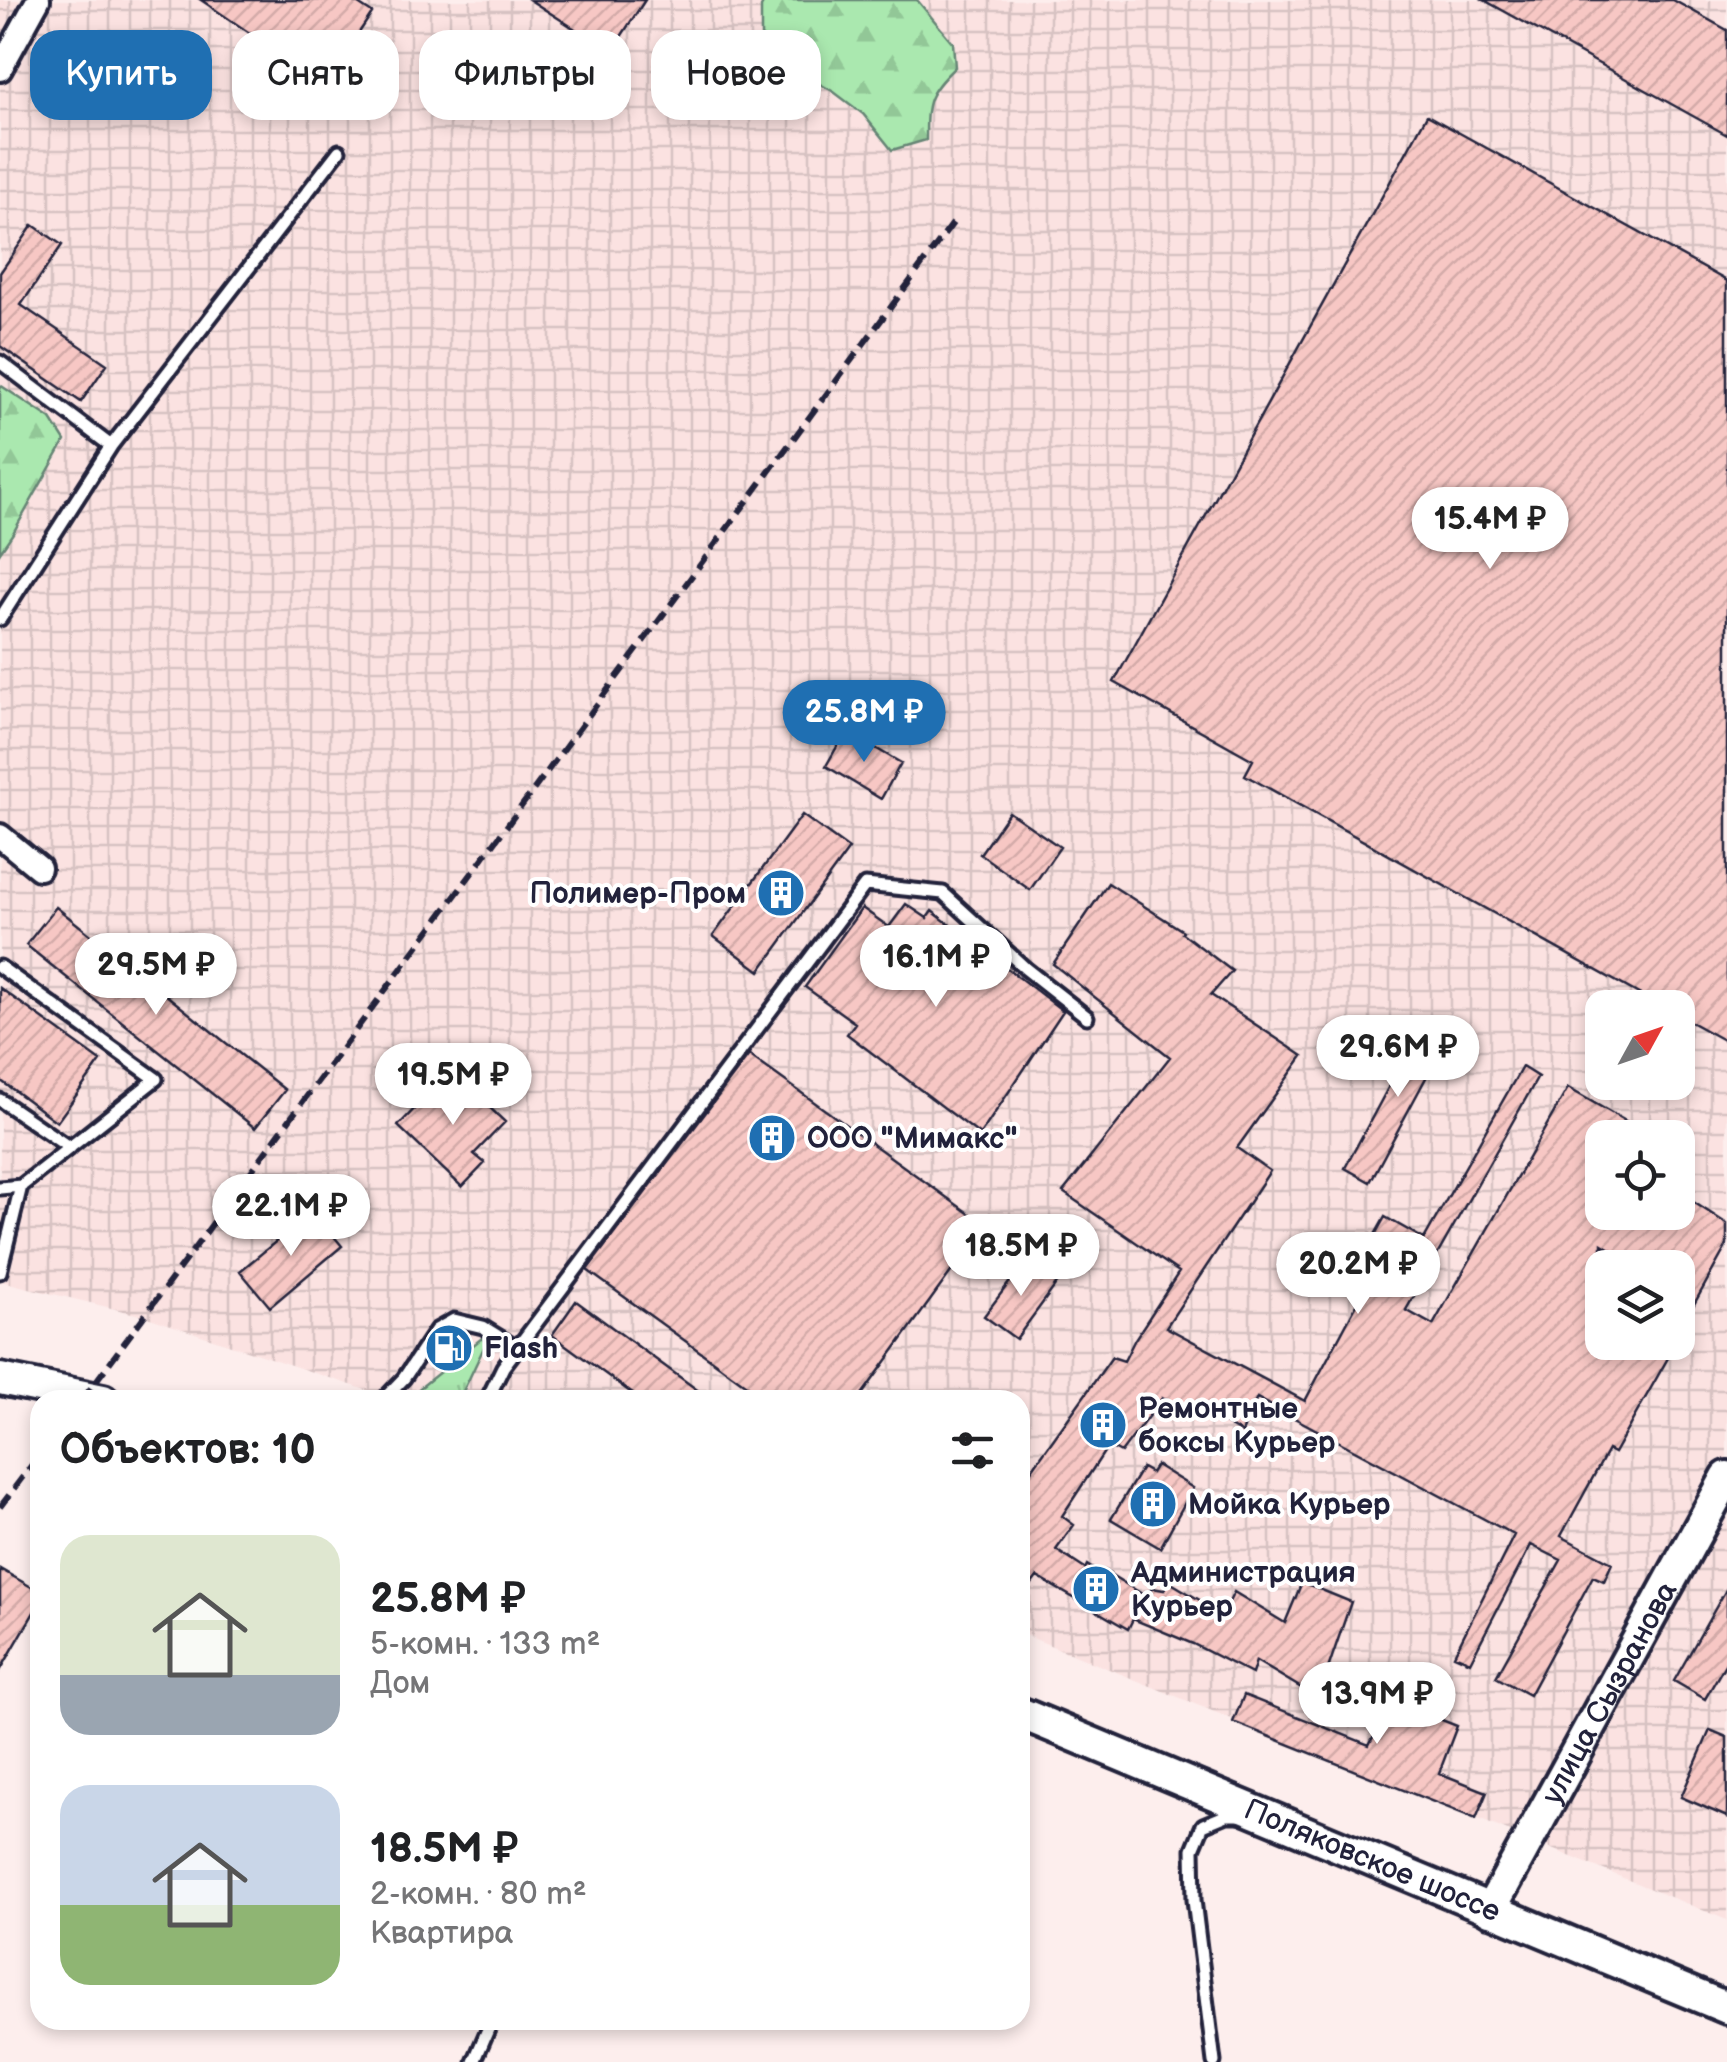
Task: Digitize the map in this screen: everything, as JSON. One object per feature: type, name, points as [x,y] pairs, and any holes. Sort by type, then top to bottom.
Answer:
[{"type":"main road","points":[[0,1379],[54,1390]]},
{"type":"main road","name":"улица Сызранова","points":[[1490,1910],[1727,1477]]},
{"type":"main road","name":"Поляковское шоссе","points":[[1030,1718],[1727,2008]]},
{"type":"street","points":[[0,69],[38,0]]},
{"type":"street","points":[[0,836],[38,868]]},
{"type":"lane","points":[[0,619],[112,446],[339,151]]},
{"type":"lane","points":[[0,362],[112,446]]},
{"type":"lane","points":[[492,1390],[517,1348],[866,885],[943,892],[1026,969],[1086,1016]]},
{"type":"lane","points":[[0,967],[156,1079],[21,1186],[0,1188]]},
{"type":"lane","points":[[0,1100],[70,1148]]},
{"type":"lane","points":[[0,1272],[21,1186]]},
{"type":"lane","points":[[393,1390],[436,1330],[454,1320],[483,1327],[517,1348]]},
{"type":"lane","points":[[1214,2062],[1194,1900],[1193,1849],[1203,1826],[1228,1816],[1260,1814]]},
{"type":"lane","points":[[474,2062],[488,2030]]},
{"type":"shaded area","points":[[0,0],[1727,0],[1727,1920],[1030,1637],[1030,1390],[366,1390],[144,1316],[0,1281]]},
{"type":"green space","points":[[765,0],[917,0],[953,43],[955,67],[930,99],[926,140],[892,150],[863,114],[821,85],[821,30],[761,30],[761,7]]},
{"type":"green space","points":[[0,385],[51,419],[65,441],[0,552]]},
{"type":"green space","points":[[482,1338],[486,1343],[464,1390],[417,1390]]},
{"type":"building","points":[[201,0],[352,0],[372,13],[361,30],[245,30]]},
{"type":"building","points":[[530,0],[645,0],[625,30],[577,30]]},
{"type":"building","points":[[1484,0],[1673,0],[1727,30],[1727,135]]},
{"type":"building","points":[[1427,115],[1727,281],[1727,1042],[1695,1024],[1695,990],[1632,990],[1245,775],[1253,760],[1114,682]]},
{"type":"building","points":[[33,225],[62,245],[21,305],[107,364],[81,402],[0,346],[0,273]]},
{"type":"building","points":[[846,731],[901,763],[881,799],[826,766]]},
{"type":"building","points":[[1009,812],[1060,847],[1030,890],[980,854]]},
{"type":"building","name":"Полимер-Пром","points":[[802,815],[849,849],[760,971],[713,936]]},
{"type":"building","points":[[1108,883],[1183,931],[1232,971],[1211,995],[1303,1056],[1237,1148],[1270,1171],[1166,1327],[1305,1401],[1377,1266],[1362,1258],[1385,1217],[1424,1239],[1522,1067],[1538,1077],[1406,1310],[1433,1325],[1568,1088],[1624,1120],[1585,1120],[1585,1230],[1695,1230],[1695,1203],[1727,1224],[1727,1245],[1695,1302],[1695,1250],[1612,1250],[1602,1244],[1602,1250],[1585,1250],[1585,1360],[1667,1360],[1614,1453],[1608,1450],[1561,1536],[1612,1563],[1604,1581],[1593,1576],[1529,1695],[1496,1677],[1561,1560],[1531,1545],[1470,1662],[1454,1655],[1514,1535],[1257,1398],[1242,1433],[1206,1412],[1202,1418],[1162,1398],[1121,1453],[1108,1446],[1062,1516],[1074,1525],[1056,1550],[1085,1569],[1087,1565],[1099,1573],[1103,1570],[1147,1597],[1152,1588],[1164,1590],[1168,1581],[1223,1614],[1234,1592],[1285,1623],[1302,1582],[1351,1602],[1318,1698],[1256,1661],[1252,1674],[1133,1619],[1128,1629],[1037,1577],[1030,1586],[1030,1472],[1112,1357],[1124,1361],[1179,1272],[1063,1192],[1170,1057],[1053,964]]},
{"type":"building","points":[[906,904],[927,918],[932,911],[1063,1011],[980,1135],[847,1034],[855,1023],[805,987],[862,908],[889,927]]},
{"type":"building","points":[[56,907],[285,1090],[255,1128],[26,945]]},
{"type":"building","points":[[0,988],[101,1061],[57,1122],[0,1080]]},
{"type":"building","points":[[1425,1019],[1450,1033],[1370,1182],[1345,1168]]},
{"type":"building","name":"ООО \"Мимакс\"","points":[[749,1055],[985,1225],[865,1390],[753,1390],[587,1270]]},
{"type":"building","points":[[451,1071],[505,1122],[474,1154],[485,1163],[462,1187],[398,1126]]},
{"type":"building","points":[[313,1211],[342,1246],[270,1307],[240,1271]]},
{"type":"building","points":[[1027,1259],[1058,1282],[1016,1339],[984,1316]]},
{"type":"building","points":[[576,1301],[697,1390],[627,1390],[552,1335]]},
{"type":"building","name":"Flash","points":[[454,1331],[468,1348],[444,1367],[433,1352],[443,1337]]},
{"type":"building","name":"Мойка Курьер","points":[[1156,1465],[1193,1488],[1160,1548],[1111,1519],[1142,1468],[1151,1473]]},
{"type":"building","points":[[0,1569],[30,1586],[30,1619],[0,1671]]},
{"type":"building","points":[[1727,1588],[1727,1661],[1705,1699],[1674,1681]]},
{"type":"building","points":[[1366,1690],[1457,1726],[1439,1773],[1487,1792],[1476,1819],[1233,1722],[1244,1695],[1369,1745],[1376,1731],[1355,1719]]},
{"type":"building","points":[[1710,1730],[1727,1737],[1727,1817],[1681,1797]]},
{"type":"railway","points":[[89,1390],[956,219]]},
{"type":"railway","points":[[0,1507],[30,1467]]},
{"type":"place","name":"Полимер-Пром","points":[[781,893]]},
{"type":"place","name":"ООО \"Мимакс\"","points":[[772,1138]]},
{"type":"place","name":"Flash","points":[[449,1348]]},
{"type":"place","name":"Ремонтные боксы Курьер","points":[[1103,1425]]},
{"type":"place","name":"Мойка Курьер","points":[[1153,1504]]},
{"type":"place","name":"Администрация Курьер","points":[[1096,1589]]}]
